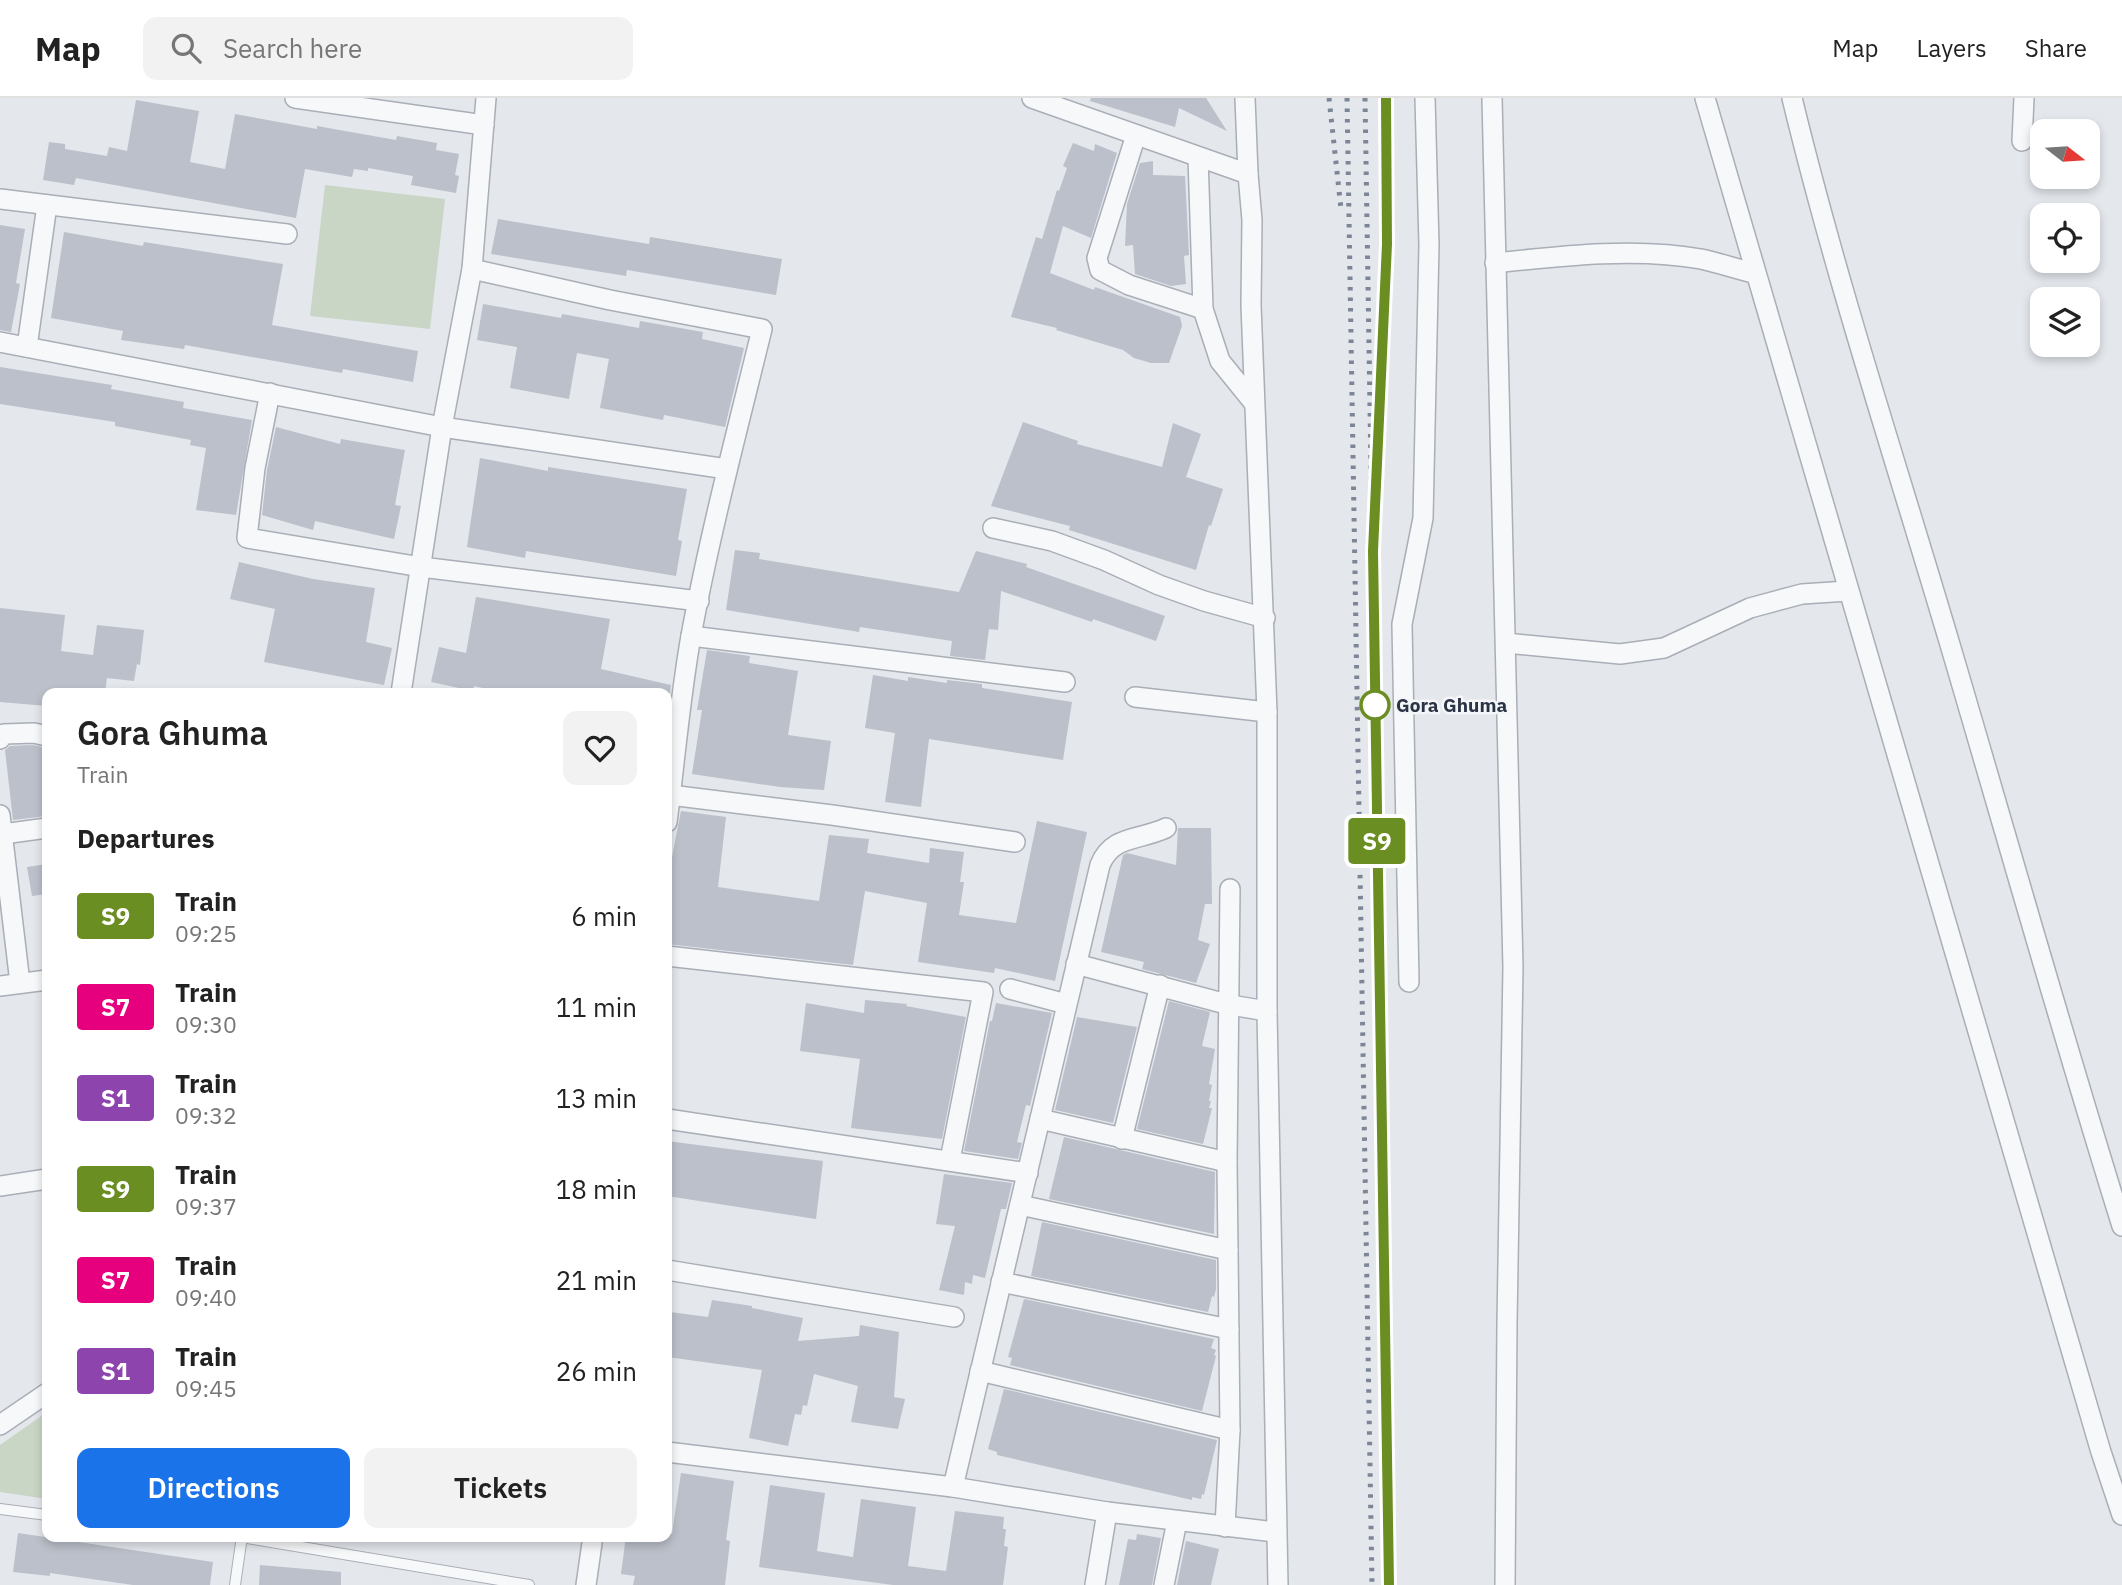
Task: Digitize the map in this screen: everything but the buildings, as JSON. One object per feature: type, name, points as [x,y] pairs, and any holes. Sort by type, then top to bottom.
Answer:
[{"type":"street","points":[[295,98],[484,125]]},
{"type":"street","points":[[402,688],[442,427],[472,269],[486,98]]},
{"type":"street","points":[[1031,98],[1065,104],[1136,135],[1248,174]]},
{"type":"street","points":[[1245,98],[1252,220],[1254,403],[1268,712],[1268,1012],[1278,1585]]},
{"type":"street","points":[[1409,982],[1402,645],[1405,598],[1423,518],[1429,245],[1425,98]]},
{"type":"street","points":[[1492,98],[1513,967],[1505,1585]]},
{"type":"street","points":[[1705,98],[1754,273],[2101,1452],[2122,1515]]},
{"type":"street","points":[[1792,98],[1817,202],[1885,435],[1951,647],[2060,1024],[2122,1226]]},
{"type":"street","points":[[2022,141],[2024,98]]},
{"type":"street","points":[[1136,135],[1097,258],[1101,270],[1129,285],[1203,309]]},
{"type":"street","points":[[1198,157],[1203,309],[1220,361],[1254,403]]},
{"type":"street","points":[[0,199],[287,234]]},
{"type":"street","points":[[27,347],[47,205]]},
{"type":"street","points":[[1494,263],[1558,257],[1644,255],[1700,259],[1754,273]]},
{"type":"street","points":[[472,269],[610,300],[762,329],[727,469],[672,735]]},
{"type":"street","points":[[0,342],[442,427],[727,469]]},
{"type":"street","points":[[270,393],[247,538],[421,568],[699,601]]},
{"type":"street","points":[[993,528],[1052,541],[1104,560],[1159,585],[1265,618]]},
{"type":"street","points":[[1506,643],[1620,654],[1664,648],[1750,608],[1802,594],[1848,591]]},
{"type":"street","points":[[691,636],[1065,682]]},
{"type":"street","points":[[1135,697],[1268,712]]},
{"type":"street","points":[[0,739],[4,734],[42,735]]},
{"type":"street","points":[[672,795],[1015,842]]},
{"type":"street","points":[[20,983],[2,824],[42,828]]},
{"type":"street","points":[[953,1487],[1066,1004],[1105,852],[1114,844],[1166,828]]},
{"type":"street","points":[[1225,1527],[1230,1430],[1227,1162],[1230,889]]},
{"type":"street","points":[[672,957],[983,992],[950,1160]]},
{"type":"street","points":[[1076,964],[1268,1012]]},
{"type":"street","points":[[0,986],[42,981]]},
{"type":"street","points":[[1122,1139],[1160,985]]},
{"type":"street","points":[[1010,989],[1066,1004]]},
{"type":"street","points":[[1040,1119],[1227,1162]]},
{"type":"street","points":[[672,1120],[1028,1173]]},
{"type":"street","points":[[0,1186],[42,1180]]},
{"type":"street","points":[[1020,1205],[1228,1250]]},
{"type":"street","points":[[672,1271],[954,1317]]},
{"type":"street","points":[[1000,1282],[1229,1329]]},
{"type":"street","points":[[980,1371],[1230,1430]]},
{"type":"street","points":[[0,1425],[42,1396]]},
{"type":"street","points":[[672,1453],[953,1487],[1107,1512],[1275,1532]]},
{"type":"street","points":[[1095,1585],[1107,1512]]},
{"type":"street","points":[[1164,1585],[1177,1521]]},
{"type":"street","points":[[586,1585],[592,1542]]},
{"type":"lane","points":[[0,1509],[42,1514]]},
{"type":"lane","points":[[235,1585],[241,1542]]},
{"type":"lane","points":[[272,1542],[529,1585]]},
{"type":"green space","points":[[325,185],[445,199],[430,329],[310,316]]},
{"type":"green space","points":[[42,1416],[42,1498],[0,1492],[0,1445]]},
{"type":"railway","points":[[1329,98],[1341,209]]},
{"type":"railway","points":[[1347,98],[1372,1585]]},
{"type":"railway","points":[[1365,98],[1389,1585]]},
{"type":"railway","points":[[1380,404],[1387,244],[1386,98]]},
{"type":"train","name":"S9","points":[[1386,98],[1387,244],[1373,551],[1389,1585]]},
{"type":"place","name":"Gora Ghuma","points":[[1375,705]]}]
